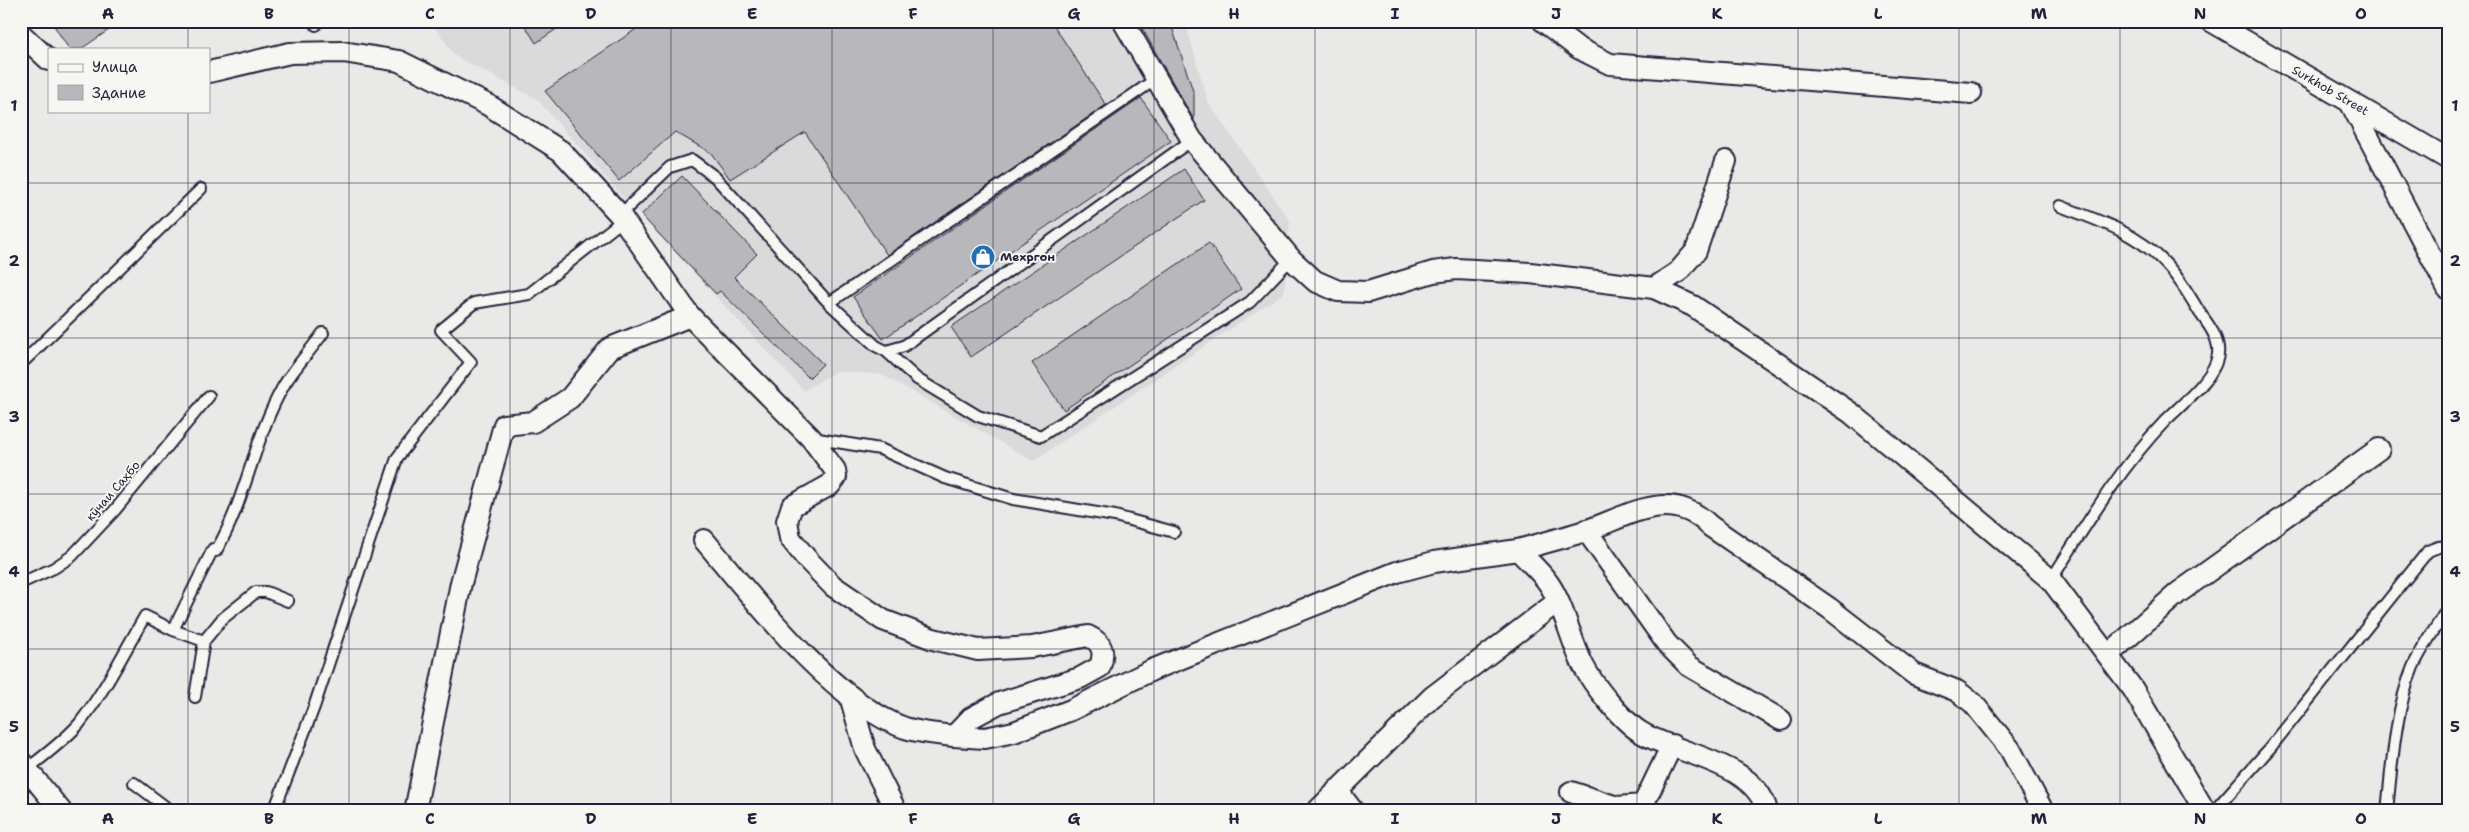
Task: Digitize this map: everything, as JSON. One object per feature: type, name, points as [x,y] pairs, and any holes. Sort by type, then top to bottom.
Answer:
[{"type":"street","points":[[1123,21],[1192,140],[1290,259],[1315,281],[1338,291],[1368,292],[1433,272],[1456,269],[1530,273],[1654,288],[1693,306],[1851,413],[2051,580],[2132,689],[2205,811]]},
{"type":"street","points":[[1543,21],[1578,48],[1610,64],[1971,93]]},
{"type":"street","name":"Surkhob Street","points":[[2211,21],[2448,158]]},
{"type":"street","points":[[21,34],[48,59]]},
{"type":"street","points":[[210,72],[290,53],[343,52],[399,61],[488,105],[561,151],[622,217],[690,316],[811,438],[829,461],[836,476],[830,485],[792,506],[787,521],[790,538],[833,586],[883,620],[932,639],[978,650],[1032,647],[1088,636],[1096,640],[1102,647],[1104,655],[1100,666],[1080,678],[999,703],[971,718],[954,736]]},
{"type":"street","points":[[2352,104],[2448,289]]},
{"type":"street","points":[[1654,288],[1678,272],[1696,251],[1726,161]]},
{"type":"street","points":[[415,811],[461,583],[504,425],[533,422],[570,398],[610,348],[690,316]]},
{"type":"street","points":[[2108,655],[2178,593],[2378,449]]},
{"type":"street","points":[[704,540],[786,636],[823,673],[850,696],[884,719],[905,728],[926,733],[985,738],[1014,732],[1071,710],[1152,670],[1397,572],[1434,562],[1518,550],[1586,530],[1647,507],[1666,506],[1697,513],[1710,526],[1829,608],[1914,674],[1957,691],[1974,703],[2010,749],[2043,811]]},
{"type":"street","points":[[1586,530],[1668,644],[1689,666],[1781,720]]},
{"type":"street","points":[[1518,550],[1549,584],[1583,666],[1626,720],[1642,733],[1711,761],[1744,779],[1757,789],[1767,811]]},
{"type":"street","points":[[1317,811],[1432,697],[1557,602]]},
{"type":"street","points":[[850,696],[865,749],[896,811]]},
{"type":"street","points":[[1571,792],[1617,807],[1643,805],[1672,746]]},
{"type":"street","points":[[24,765],[61,811]]},
{"type":"street","points":[[1337,790],[1353,811]]},
{"type":"lane","points":[[829,303],[1156,79]]},
{"type":"lane","points":[[886,351],[904,346],[1192,140]]},
{"type":"lane","points":[[274,811],[314,707],[397,458],[470,362],[442,330],[474,303],[529,294],[622,217],[670,167],[692,160],[715,177],[829,303],[876,346],[886,351],[917,379],[978,416],[1041,436],[1250,302],[1290,259]]},
{"type":"lane","points":[[21,364],[201,189]]},
{"type":"lane","points":[[2051,580],[2092,514],[2139,450],[2214,371],[2219,353],[2216,340],[2208,324],[2178,278],[2162,260],[2142,243],[2109,224],[2060,206]]},
{"type":"lane","points":[[173,630],[213,549],[216,551],[231,525],[261,438],[284,384],[324,333]]},
{"type":"lane","name":"кӯчаи Саҳбо","points":[[21,584],[54,568],[72,556],[115,510],[209,396]]},
{"type":"lane","points":[[811,438],[880,449],[945,478],[1013,499],[1115,516],[1174,532]]},
{"type":"lane","points":[[2214,811],[2270,748],[2428,551],[2448,546]]},
{"type":"lane","points":[[195,697],[204,641],[222,619],[250,595],[266,592],[288,601]]},
{"type":"lane","points":[[2387,811],[2392,761],[2402,707],[2414,667],[2448,607]]},
{"type":"lane","points":[[24,765],[63,740],[79,723],[108,681],[145,616],[173,630],[204,641]]},
{"type":"lane","points":[[134,783],[171,811]]},
{"type":"shaded area","name":"Мехргон","points":[[431,21],[1185,21],[1208,102],[1290,221],[1284,293],[1033,461],[883,375],[836,371],[804,391],[622,196],[537,99],[455,56]]},
{"type":"building","points":[[51,21],[122,21],[82,48],[68,48]]},
{"type":"building","points":[[522,21],[568,21],[536,43]]},
{"type":"building","points":[[648,21],[1051,21],[1106,105],[887,255],[805,132],[730,179],[711,153],[675,132],[619,181],[545,91]]},
{"type":"building","points":[[1138,21],[1170,21],[1194,94],[1194,120]]},
{"type":"building","points":[[1141,98],[1171,141],[883,339],[853,297]]},
{"type":"building","points":[[1184,169],[1204,200],[971,357],[951,327]]},
{"type":"building","points":[[682,176],[757,254],[734,277],[823,364],[809,378],[720,291],[716,294],[641,215]]},
{"type":"building","points":[[1209,243],[1241,289],[1064,410],[1032,363]]},
{"type":"place","name":"Мехргон","points":[[983,257]]}]
